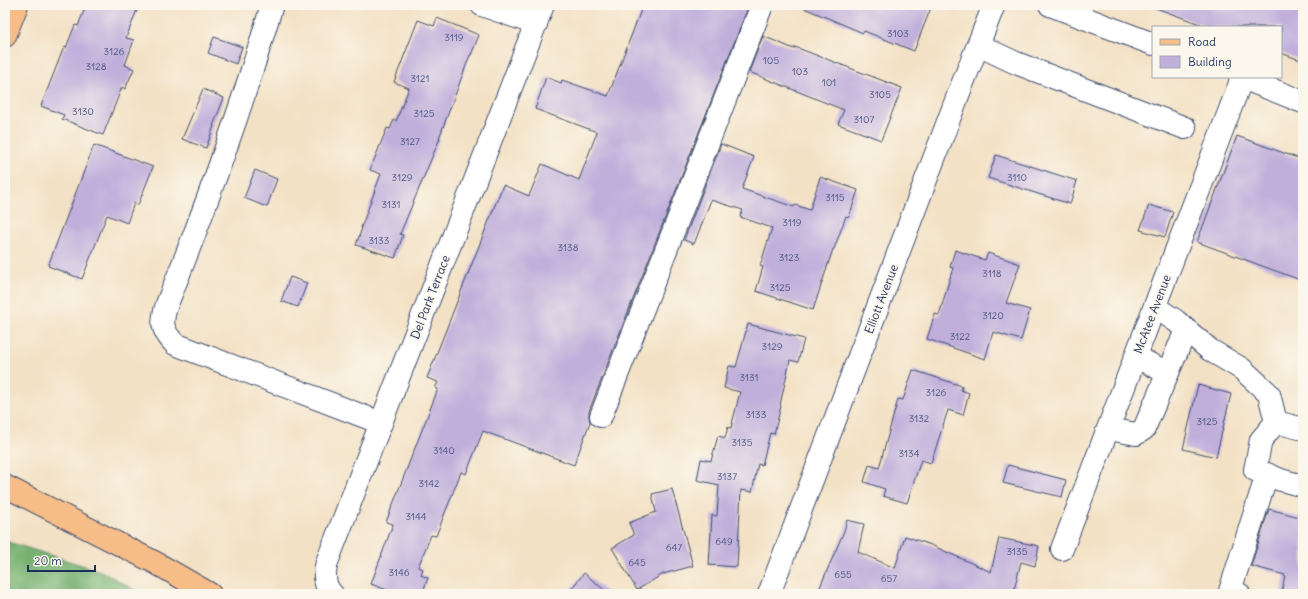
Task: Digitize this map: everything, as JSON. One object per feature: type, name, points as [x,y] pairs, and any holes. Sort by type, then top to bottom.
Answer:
[{"type":"main road","points":[[5,36],[17,5]]},
{"type":"main road","points":[[5,486],[156,562],[210,594]]},
{"type":"street","points":[[272,5],[250,78],[213,186],[167,304],[163,317],[163,327],[168,337],[175,344],[381,423]]},
{"type":"street","points":[[482,5],[540,14]]},
{"type":"street","points":[[601,416],[762,5]]},
{"type":"street","name":"Elliott Avenue","points":[[769,594],[994,5]]},
{"type":"street","points":[[1050,5],[1152,44]]},
{"type":"street","name":"Del Park Terrace","points":[[330,592],[324,574],[327,562],[540,14]]},
{"type":"street","points":[[978,45],[1016,63],[1184,128]]},
{"type":"street","points":[[1241,78],[1303,102]]},
{"type":"street","name":"McAtee Avenue","points":[[1062,549],[1241,78]]},
{"type":"street","points":[[1155,307],[1210,350],[1242,369],[1269,394],[1276,422]]},
{"type":"street","points":[[1109,428],[1136,434],[1144,429],[1186,330]]},
{"type":"street","points":[[1136,357],[1168,374]]},
{"type":"street","points":[[1276,422],[1303,429]]},
{"type":"street","points":[[1276,422],[1261,440],[1255,470],[1281,480],[1303,486]]},
{"type":"street","points":[[1239,594],[1230,591],[1267,474]]},
{"type":"green space","points":[[5,541],[101,571],[142,594],[5,594]]},
{"type":"building","points":[[86,5],[139,5],[126,38],[134,40],[125,65],[134,69],[125,89],[122,87],[103,135],[62,119],[64,115],[41,106],[64,47],[66,48],[75,25],[78,26]]},
{"type":"building","points":[[643,5],[749,5],[589,411],[590,422],[574,465],[483,431],[466,474],[461,472],[436,536],[431,535],[418,567],[423,569],[421,575],[428,578],[422,594],[397,594],[371,584],[393,524],[386,522],[438,389],[435,388],[438,382],[427,378],[503,185],[529,196],[542,164],[579,180],[597,132],[535,109],[546,77],[561,83],[562,80],[608,96]]},
{"type":"building","points":[[797,5],[932,5],[914,51],[864,31],[863,33]]},
{"type":"building","points":[[1154,5],[1303,5],[1303,61],[1282,53],[1282,26],[1205,26],[1153,7]]},
{"type":"building","points":[[437,18],[479,35],[470,55],[440,138],[400,234],[403,235],[395,258],[356,245],[381,174],[370,170],[387,128],[390,129],[394,120],[396,121],[409,88],[394,82],[418,20],[434,26]]},
{"type":"building","points":[[763,36],[794,49],[795,47],[902,88],[881,140],[838,124],[844,110],[749,72]]},
{"type":"building","points":[[214,37],[242,47],[236,64],[208,53]]},
{"type":"building","points":[[203,89],[224,98],[206,148],[182,139]]},
{"type":"building","points":[[1237,136],[1303,160],[1303,281],[1197,242]]},
{"type":"building","points":[[721,144],[754,157],[742,189],[794,207],[795,205],[810,210],[820,177],[858,190],[849,217],[846,216],[833,249],[813,310],[756,291],[763,267],[760,266],[772,228],[740,217],[743,210],[711,200],[694,244],[684,240]]},
{"type":"building","points":[[94,145],[153,167],[138,205],[134,203],[127,223],[107,215],[82,279],[48,266]]},
{"type":"building","points":[[996,155],[1077,181],[1070,204],[988,178]]},
{"type":"building","points":[[255,170],[277,179],[267,207],[244,198]]},
{"type":"building","points":[[1149,205],[1173,212],[1165,237],[1140,230]]},
{"type":"building","points":[[955,250],[985,260],[988,253],[1020,264],[1006,303],[1030,310],[1021,340],[993,332],[985,359],[927,339],[935,314],[939,315],[953,268],[950,267]]},
{"type":"building","points":[[290,277],[307,283],[298,307],[281,301]]},
{"type":"building","points":[[748,324],[804,339],[798,362],[790,360],[774,434],[770,433],[762,465],[758,464],[752,492],[741,490],[737,567],[709,565],[712,515],[717,516],[719,485],[697,480],[701,459],[711,461],[718,436],[725,438],[728,427],[731,428],[740,392],[724,388],[729,366],[736,367]]},
{"type":"building","points":[[913,370],[962,386],[961,390],[969,393],[963,415],[948,410],[931,463],[921,460],[907,503],[883,496],[885,489],[864,482],[869,465],[879,468],[898,399],[903,400]]},
{"type":"building","points":[[1198,385],[1231,394],[1216,457],[1183,449]]},
{"type":"building","points":[[1008,465],[1066,480],[1062,497],[1003,483]]},
{"type":"building","points":[[672,489],[693,566],[663,574],[637,590],[612,548],[634,535],[629,523],[656,512],[652,494]]},
{"type":"building","points":[[1269,509],[1303,518],[1303,594],[1281,594],[1285,575],[1251,566]]},
{"type":"building","points":[[847,520],[864,524],[858,552],[895,568],[905,536],[931,545],[991,572],[999,538],[1039,546],[1035,566],[1021,562],[1013,594],[817,594],[844,531]]},
{"type":"building","points":[[584,573],[609,594],[567,594]]}]
